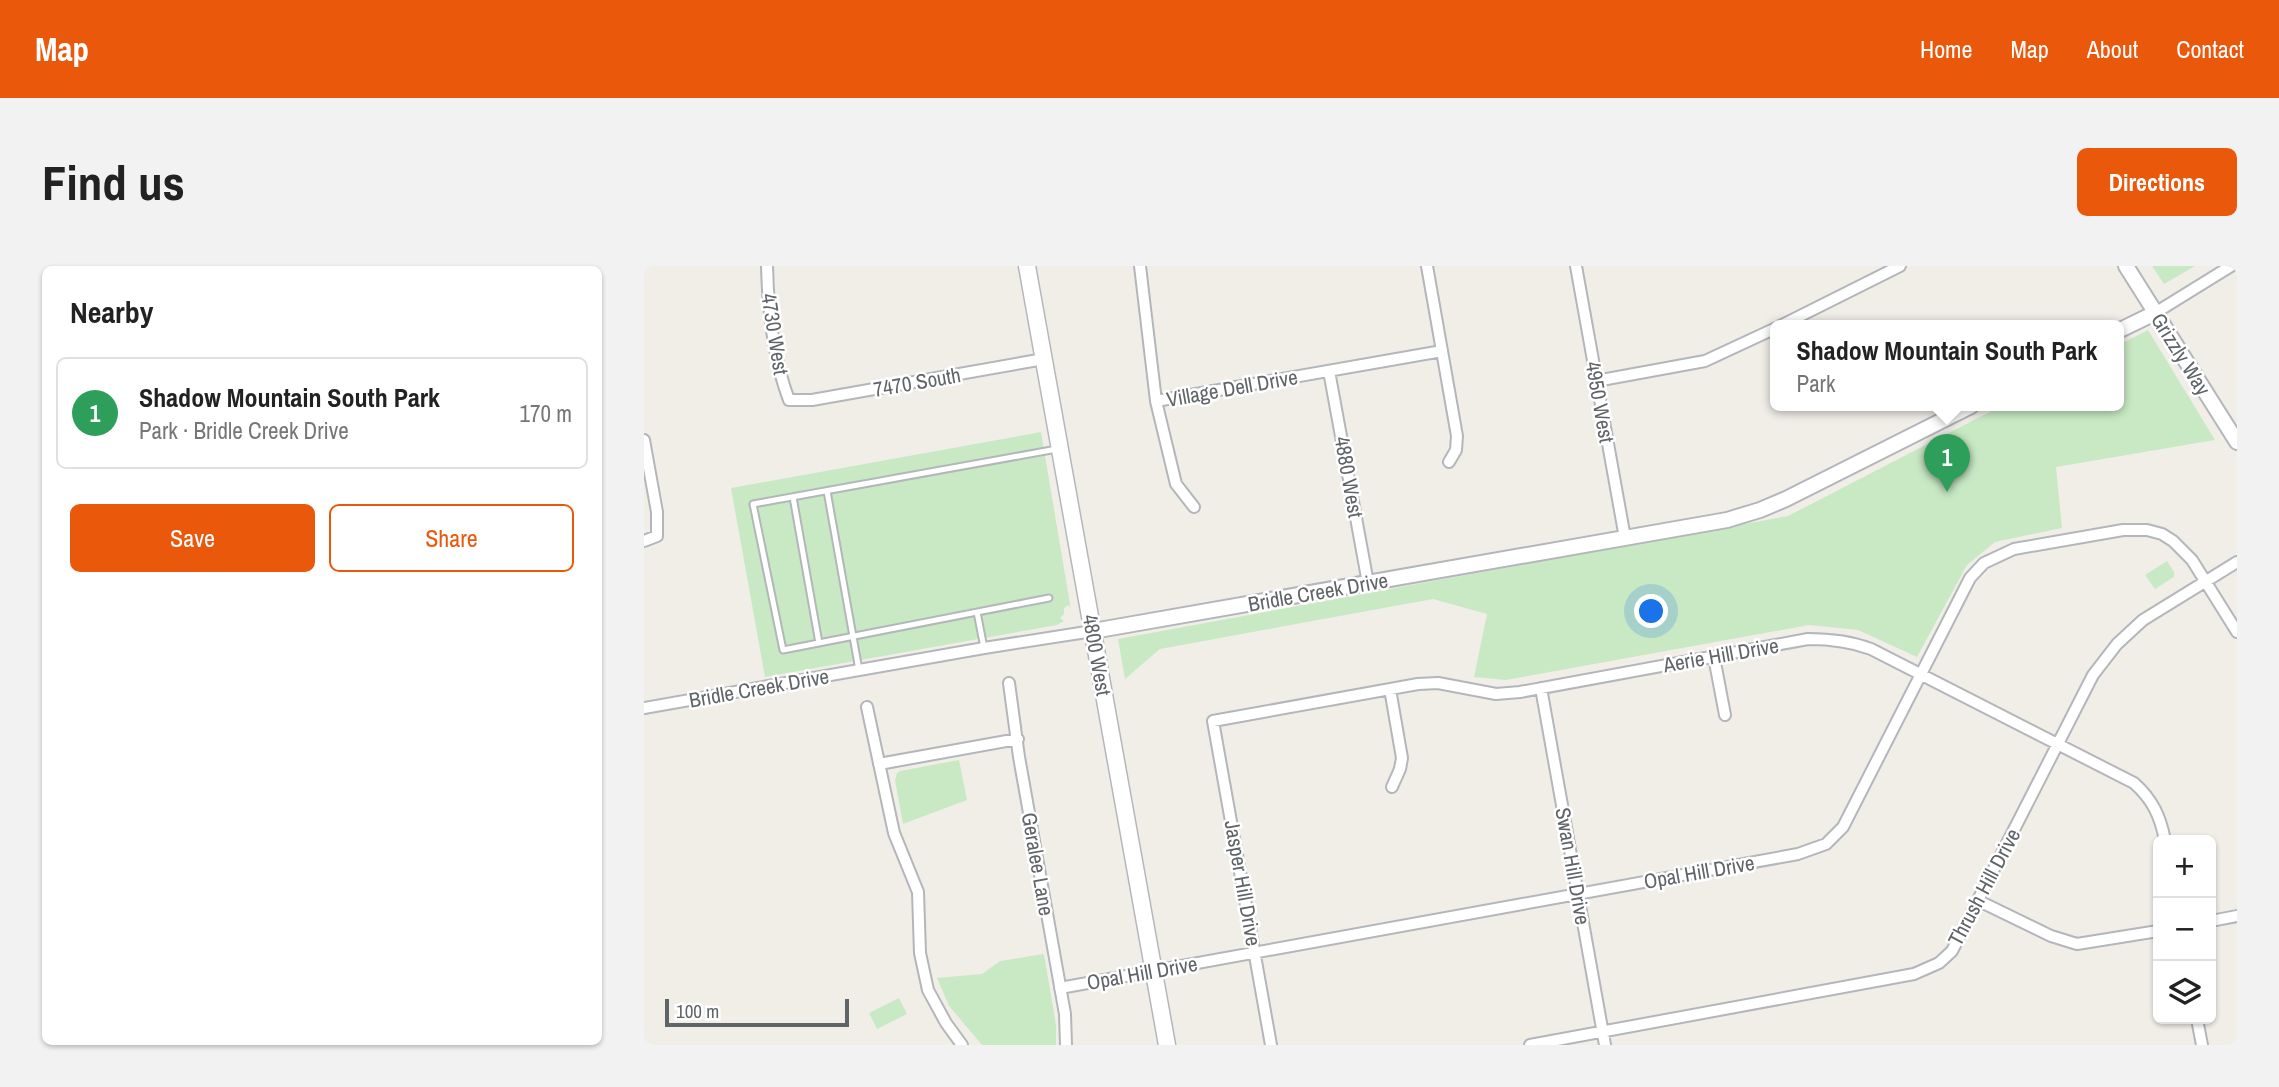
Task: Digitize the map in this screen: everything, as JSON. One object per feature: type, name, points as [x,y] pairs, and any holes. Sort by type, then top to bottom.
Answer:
[{"type":"main road","name":"4800 West","points":[[1027,266],[1167,1045]]},
{"type":"street","name":"4730 West","points":[[766,266],[772,328],[782,380],[789,400]]},
{"type":"street","name":"Village Dell Drive","points":[[1140,266],[1156,401],[1442,351]]},
{"type":"street","points":[[1427,266],[1457,436],[1455,450],[1449,462]]},
{"type":"street","name":"4950 West","points":[[1576,266],[1625,538]]},
{"type":"street","points":[[1792,320],[1900,266]]},
{"type":"street","name":"Grizzly Way","points":[[2126,266],[2237,442]]},
{"type":"street","points":[[2124,328],[2155,313],[2231,266]]},
{"type":"street","points":[[1597,381],[1705,362],[1770,331]]},
{"type":"street","name":"7470 South","points":[[789,400],[812,400],[1044,359]]},
{"type":"street","name":"4880 West","points":[[1329,371],[1368,583]]},
{"type":"street","points":[[1156,401],[1176,484],[1194,507]]},
{"type":"street","name":"Bridle Creek Drive","points":[[644,708],[1727,520],[1760,510],[1961,411]]},
{"type":"street","points":[[644,440],[657,512],[657,536],[644,541]]},
{"type":"street","name":"Opal Hill Drive","points":[[1060,988],[1798,854],[1826,844],[1843,827],[1970,578],[1984,563],[2014,549],[2123,530],[2147,530],[2162,534],[2173,541],[2192,560],[2205,581]]},
{"type":"street","name":"Thrush Hill Drive","points":[[1530,1045],[1927,970],[1939,963],[1952,951],[1979,901],[2093,676],[2117,644],[2143,621],[2237,562]]},
{"type":"street","points":[[2205,581],[2237,632]]},
{"type":"street","name":"Aerie Hill Drive","points":[[1213,721],[1438,683],[1496,694],[1808,639],[1833,639],[1871,649],[2119,775],[2143,792],[2159,814],[2164,835]]},
{"type":"street","points":[[1714,657],[1725,715]]},
{"type":"street","name":"Geralee Lane","points":[[1009,683],[1065,1014],[1066,1045]]},
{"type":"street","name":"Swan Hill Drive","points":[[1541,688],[1605,1045]]},
{"type":"street","points":[[1390,689],[1402,758],[1392,787]]},
{"type":"street","points":[[867,707],[894,833],[918,892],[920,953],[928,990],[962,1045]]},
{"type":"street","name":"Jasper Hill Drive","points":[[1213,721],[1271,1045]]},
{"type":"street","points":[[879,764],[1018,739]]},
{"type":"street","points":[[1979,901],[2051,936],[2077,944],[2153,932]]},
{"type":"street","points":[[2216,920],[2237,916]]},
{"type":"street","points":[[2198,1024],[2202,1045]]},
{"type":"lane","points":[[1049,598],[783,650],[753,504],[1060,449]]},
{"type":"lane","points":[[827,491],[859,670]]},
{"type":"lane","points":[[793,497],[819,643]]},
{"type":"lane","points":[[977,612],[984,648]]},
{"type":"green space","points":[[2152,266],[2195,266],[2164,284]]},
{"type":"green space","points":[[2148,330],[2215,440],[2056,467],[2062,528],[1995,542],[1967,565],[1917,657],[1858,630],[1809,625],[1506,680],[1474,677],[1487,614],[1433,599],[1160,649],[1125,679],[1118,639],[1788,516],[1991,411],[2124,411],[2124,342]]},
{"type":"green space","points":[[1041,432],[1071,610],[1069,605],[1064,608],[1064,614],[1060,618],[1064,621],[1057,625],[765,677],[731,488]]},
{"type":"green space","points":[[2167,561],[2174,577],[2155,589],[2145,575]]},
{"type":"green space","points":[[959,760],[967,800],[903,824],[895,780],[897,773]]},
{"type":"green space","points":[[1044,954],[1056,1025],[1056,1045],[982,1045],[949,1006],[937,978],[982,974],[1000,961]]},
{"type":"green space","points":[[899,998],[907,1014],[877,1029],[869,1013]]},
{"type":"place","name":"Shadow Mountain South Park","points":[[1947,492]]}]
